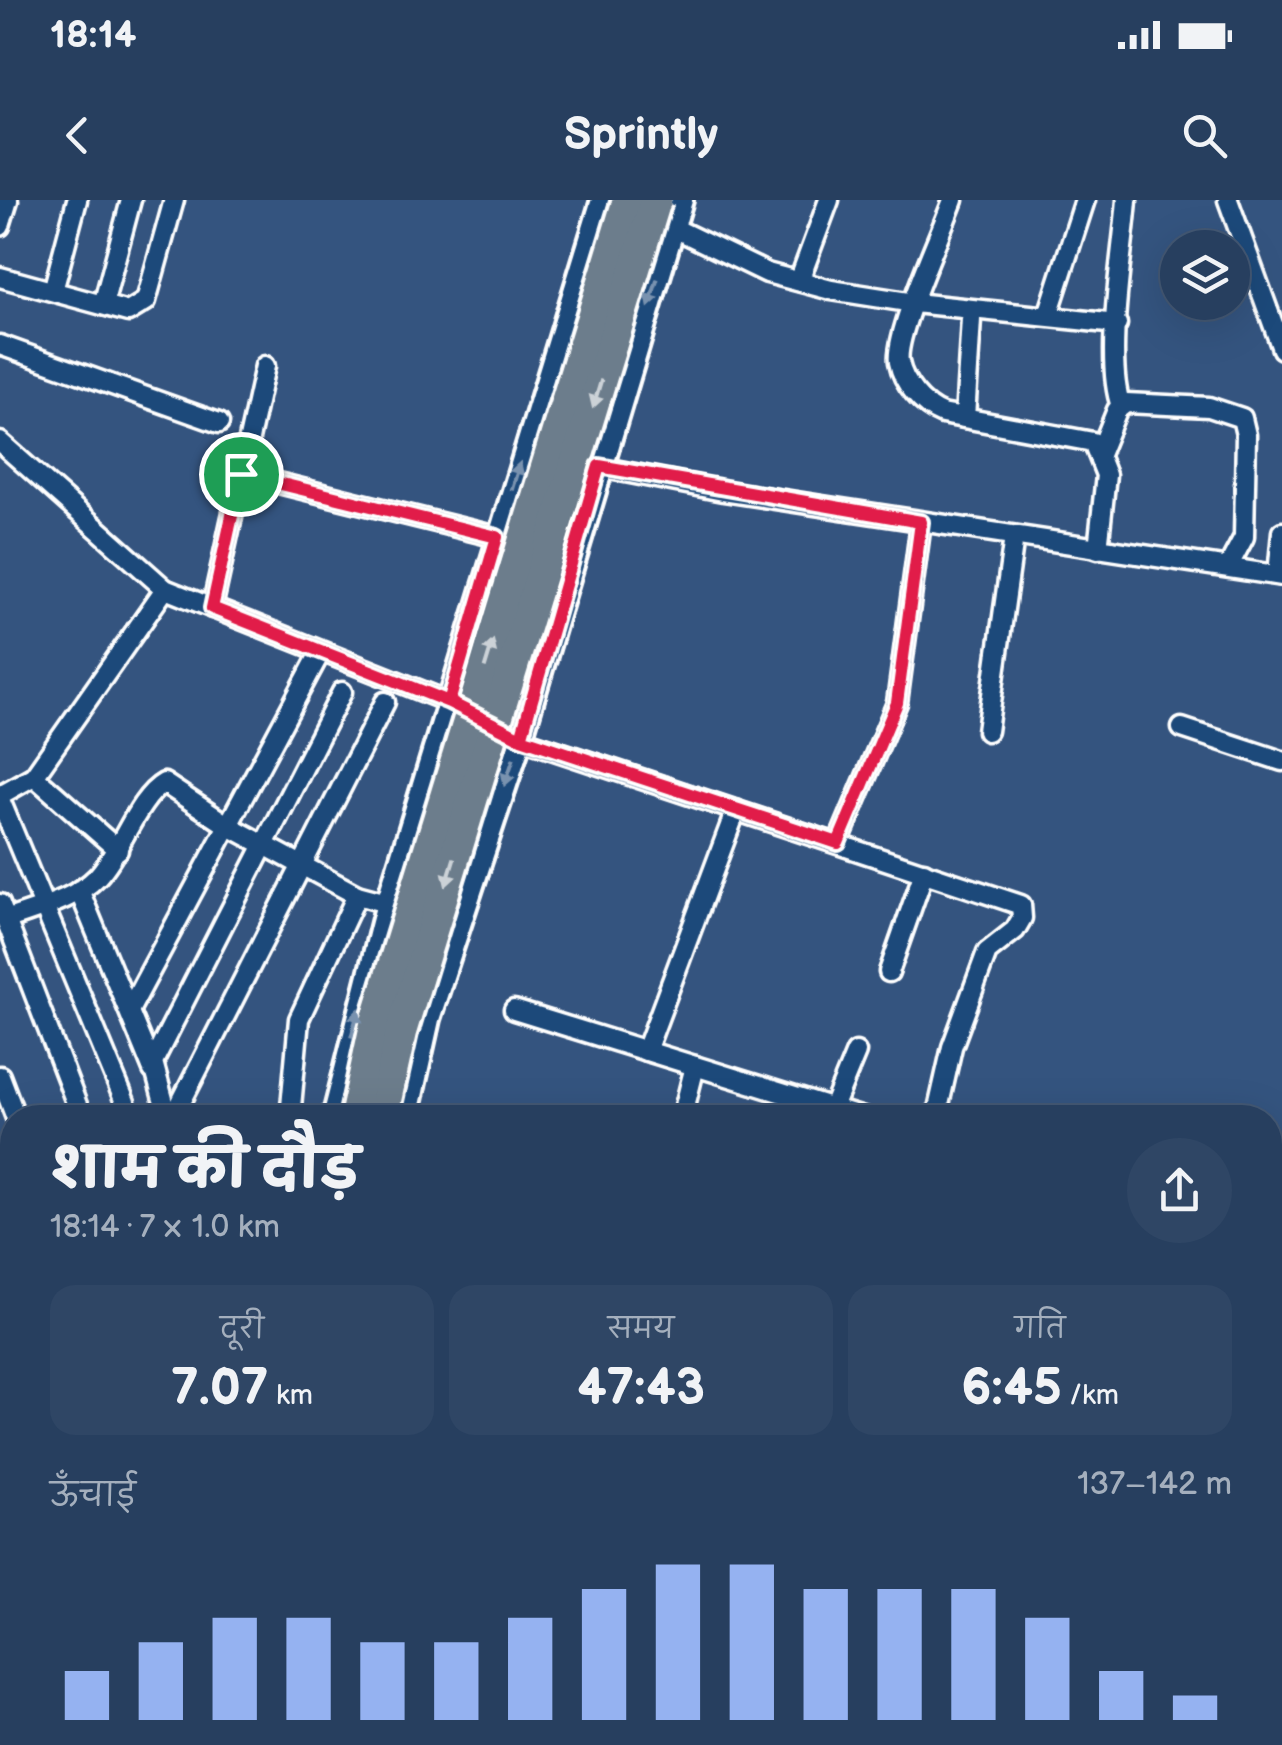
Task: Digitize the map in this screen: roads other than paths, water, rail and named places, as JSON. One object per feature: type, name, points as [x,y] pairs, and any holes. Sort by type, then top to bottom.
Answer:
[{"type":"highway","points":[[358,1105],[376,1025],[628,200]]},
{"type":"highway","points":[[385,1105],[401,1032],[656,200]]},
{"type":"street","points":[[0,226],[8,200]]},
{"type":"street","points":[[53,292],[77,200]]},
{"type":"street","points":[[104,305],[132,200]]},
{"type":"street","points":[[0,277],[128,312],[146,301],[174,200]]},
{"type":"street","points":[[336,1105],[387,903],[602,200]]},
{"type":"street","points":[[410,1105],[429,1020],[521,738],[599,466],[682,200]]},
{"type":"street","points":[[799,282],[829,200]]},
{"type":"street","points":[[953,200],[899,346],[904,374],[932,410],[1093,442],[1106,475],[1098,549]]},
{"type":"street","points":[[1048,315],[1085,200]]},
{"type":"street","points":[[1100,452],[1122,406],[1116,390],[1117,324],[1127,200]]},
{"type":"street","points":[[1228,200],[1282,349]]},
{"type":"street","points":[[674,228],[767,273],[799,282],[914,304],[1117,324]]},
{"type":"street","points":[[966,418],[971,319]]},
{"type":"street","points":[[0,345],[219,423]]},
{"type":"street","points":[[212,608],[265,366]]},
{"type":"street","points":[[1122,406],[1151,402],[1209,407],[1242,418],[1246,435],[1244,537],[1228,567]]},
{"type":"street","points":[[0,442],[165,590],[449,702],[521,738],[1020,905],[1022,918],[1006,940],[986,952],[952,1046],[939,1105]]},
{"type":"street","points":[[599,466],[1014,537],[1280,575],[1282,532]]},
{"type":"street","points":[[241,474],[497,537]]},
{"type":"street","points":[[838,843],[897,703],[921,522]]},
{"type":"street","points":[[987,732],[1014,537]]},
{"type":"street","points":[[125,1102],[0,798],[34,776],[165,590]]},
{"type":"street","points":[[130,1009],[320,653]]},
{"type":"street","points":[[154,1070],[152,1062],[342,692]]},
{"type":"street","points":[[178,1105],[385,702]]},
{"type":"street","points":[[1182,728],[1282,761]]},
{"type":"street","points":[[34,776],[118,850]]},
{"type":"street","points":[[77,1105],[3,912],[42,906],[79,890],[118,850],[152,791],[164,782],[226,825],[357,895],[387,903]]},
{"type":"street","points":[[646,1051],[736,810]]},
{"type":"street","points":[[889,972],[924,872]]},
{"type":"street","points":[[79,890],[166,1105]]},
{"type":"street","points":[[291,1105],[298,1019],[357,895]]},
{"type":"street","points":[[514,1010],[824,1105]]},
{"type":"street","points":[[835,1105],[856,1052]]},
{"type":"street","points":[[685,1105],[695,1066]]},
{"type":"street","points":[[0,1076],[11,1105]]},
{"type":"street","points":[[798,1105],[799,1098]]}]
